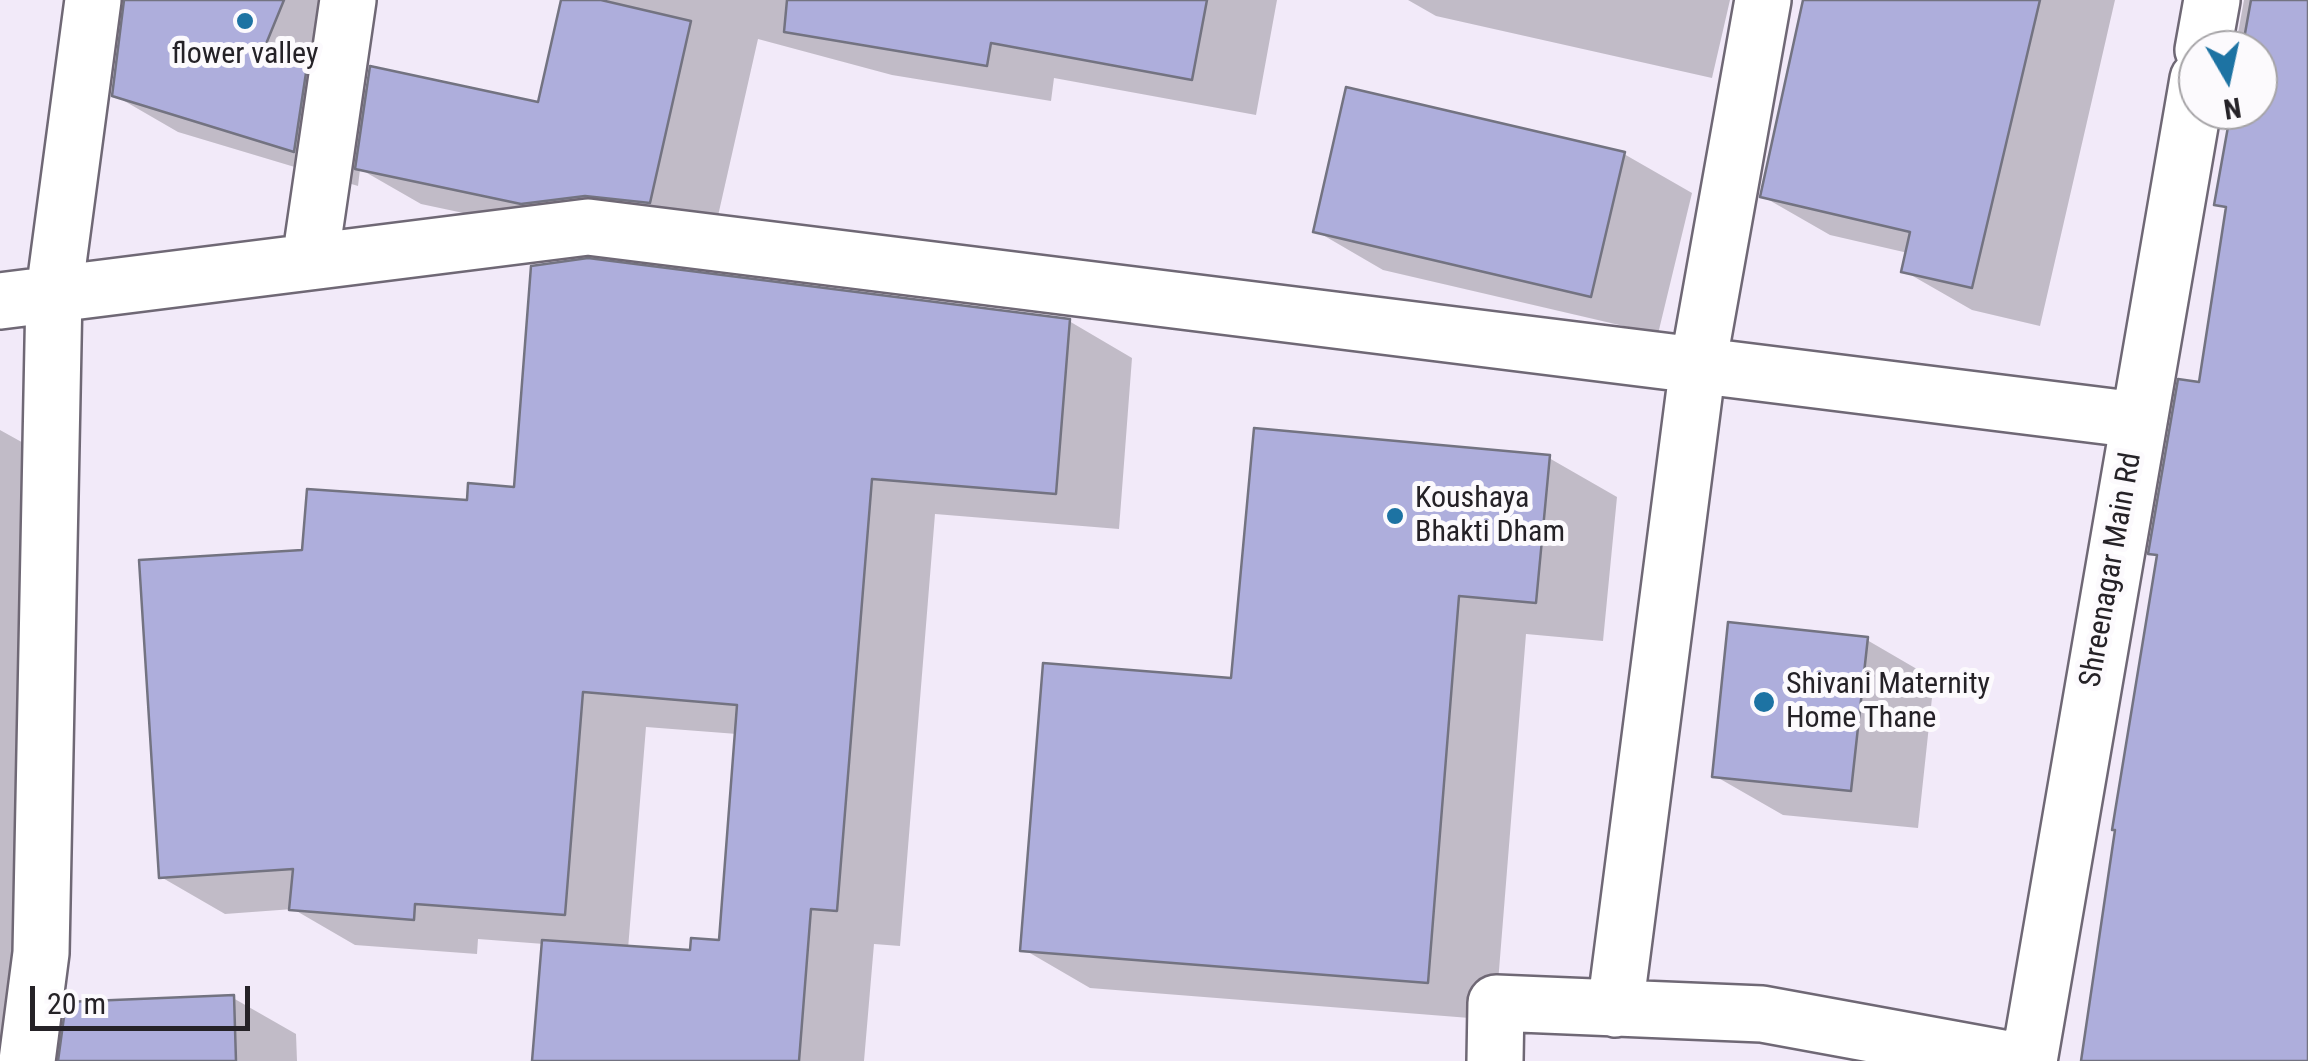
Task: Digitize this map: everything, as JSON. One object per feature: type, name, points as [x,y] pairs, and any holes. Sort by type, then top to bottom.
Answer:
[{"type":"street","points":[[26,1061],[42,952],[54,293],[93,0]]},
{"type":"street","points":[[310,261],[348,0]]},
{"type":"street","points":[[1615,1008],[1698,365],[1764,0]]},
{"type":"street","points":[[2207,30],[2212,0]]},
{"type":"street","name":"Shreenagar Main Rd","points":[[2029,1061],[2189,130]]},
{"type":"street","points":[[0,301],[588,227],[2137,420]]},
{"type":"street","points":[[1494,1061],[1496,1003],[1762,1014],[2018,1061]]},
{"type":"building","points":[[124,0],[284,0],[266,44],[309,53],[294,152],[112,96]]},
{"type":"building","points":[[561,0],[601,0],[691,21],[650,203],[585,196],[521,204],[355,169],[370,66],[538,102]]},
{"type":"building","points":[[787,0],[1207,0],[1192,80],[991,43],[987,66],[784,32]]},
{"type":"building","points":[[1803,0],[2040,0],[1972,288],[1901,272],[1910,232],[1760,197]]},
{"type":"building","points":[[2251,0],[2308,0],[2308,1061],[2081,1061],[2112,830],[2157,555],[2148,554],[2178,379],[2199,382],[2226,207],[2214,205],[2227,130],[2278,130],[2278,30],[2246,30]]},
{"type":"building","points":[[1346,87],[1625,152],[1591,297],[1313,232]]},
{"type":"building","points":[[588,258],[1070,319],[1056,494],[872,479],[837,911],[811,909],[799,1061],[532,1061],[542,940],[690,950],[691,938],[719,940],[737,705],[583,692],[565,915],[415,904],[414,920],[289,910],[293,869],[159,878],[139,560],[302,550],[307,489],[467,500],[468,483],[514,487],[531,266]]},
{"type":"building","points":[[1254,428],[1550,455],[1536,603],[1459,596],[1428,983],[1020,951],[1043,663],[1231,678]]},
{"type":"building","points":[[1728,622],[1868,637],[1851,791],[1712,777]]},
{"type":"building","points":[[234,995],[236,1061],[58,1061],[66,1002]]},
{"type":"place","name":"flower valley","points":[[245,21]]},
{"type":"place","name":"Koushaya Bhakti Dham","points":[[1395,516]]},
{"type":"place","name":"Shivani Maternity Home Thane","points":[[1764,702]]}]
